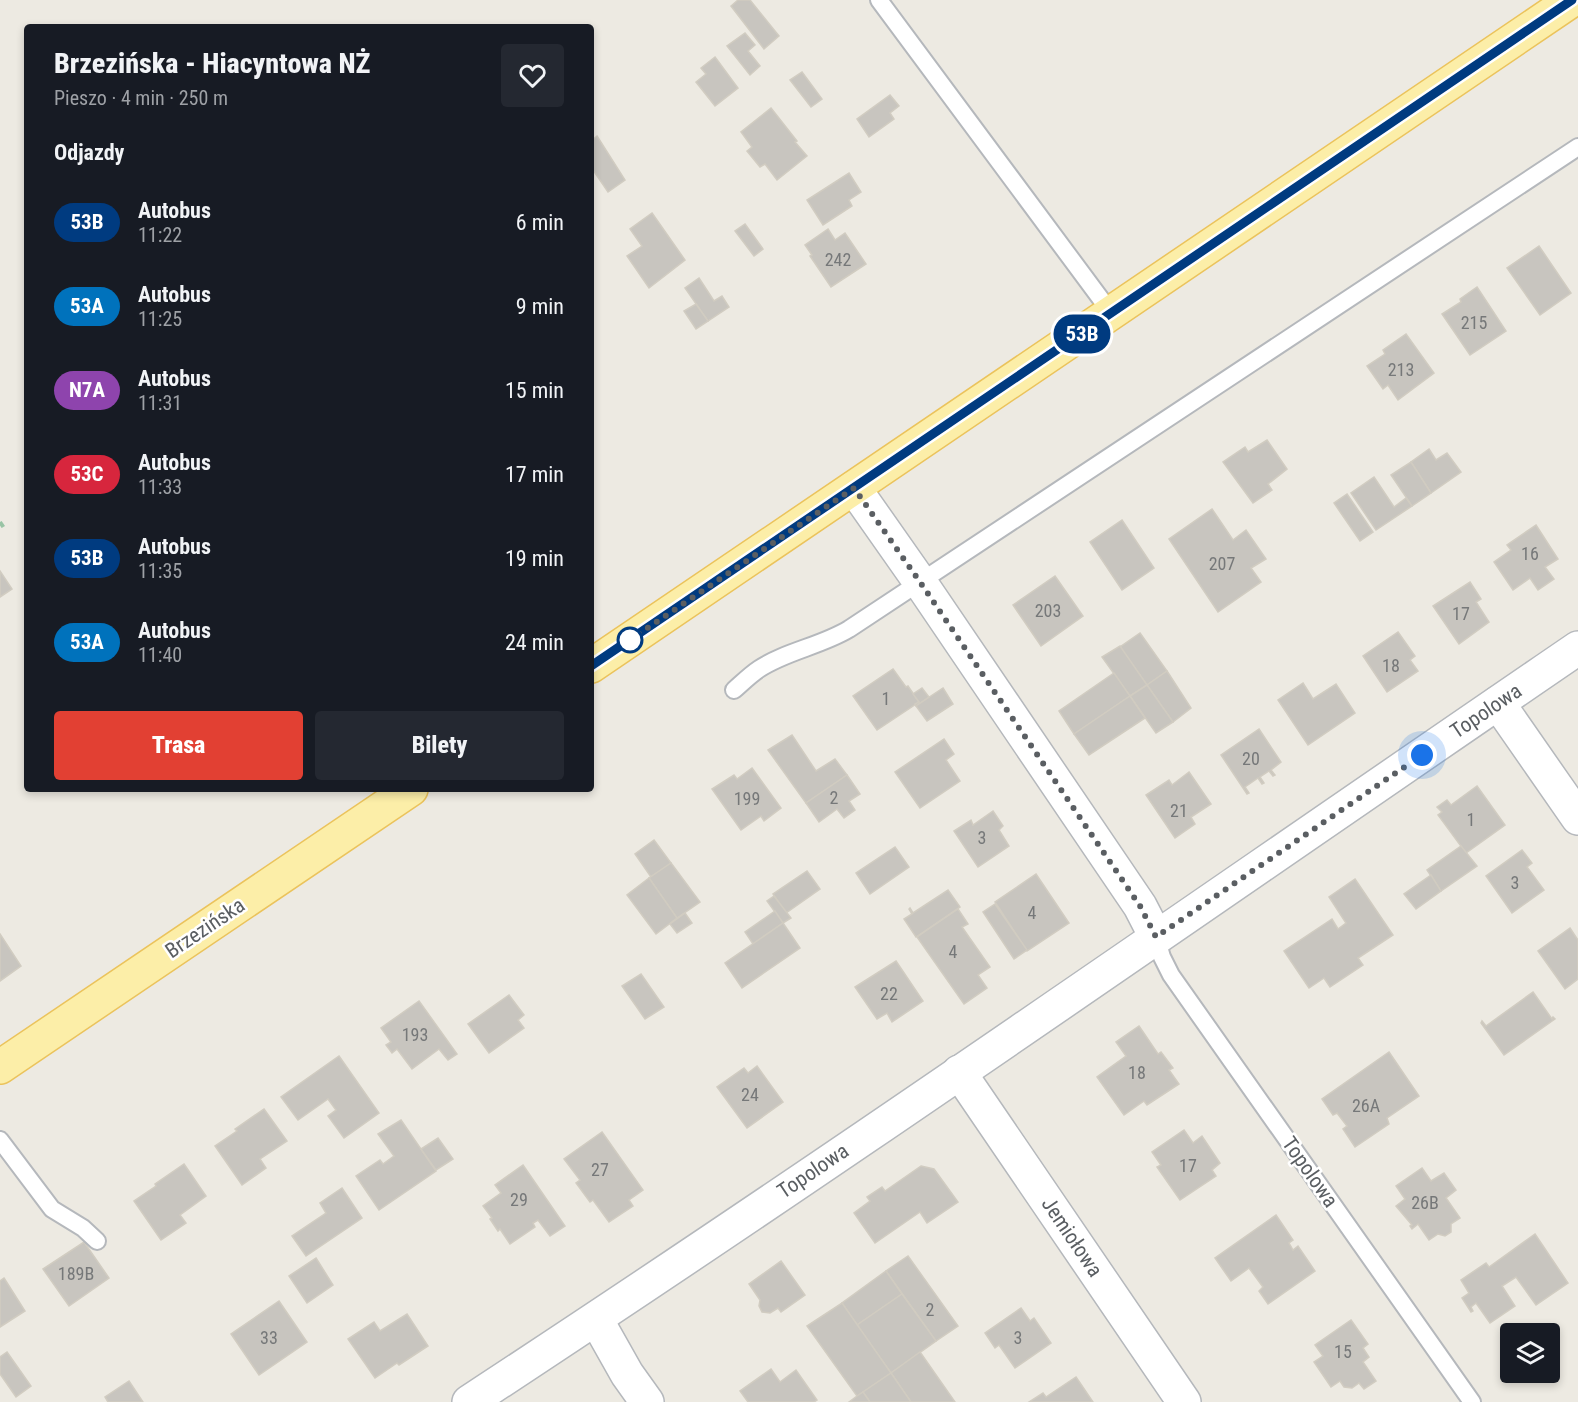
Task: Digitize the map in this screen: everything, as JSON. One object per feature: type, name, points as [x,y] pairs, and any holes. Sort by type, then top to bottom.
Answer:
[{"type":"main road","points":[[594,664],[1572,0]]},
{"type":"main road","name":"Brzezińska","points":[[0,1067],[407,792]]},
{"type":"street","points":[[854,488],[1140,906],[1156,937]]},
{"type":"street","name":"Topolowa","points":[[469,1402],[596,1319],[1578,648]]},
{"type":"street","points":[[1498,703],[1578,818]]},
{"type":"street","name":"Jemiołowa","points":[[959,1072],[1184,1402]]},
{"type":"street","points":[[596,1319],[627,1374],[647,1402]]},
{"type":"lane","points":[[879,0],[1112,314]]},
{"type":"lane","points":[[734,690],[759,669],[849,629],[1578,147]]},
{"type":"lane","name":"Topolowa","points":[[1156,937],[1171,975],[1472,1402]]},
{"type":"lane","points":[[0,1140],[52,1209],[83,1228],[97,1241]]},
{"type":"path","points":[[0,522],[4,528]]},
{"type":"building","points":[[738,0],[750,0],[779,36],[764,49],[731,6]]},
{"type":"building","points":[[745,33],[755,45],[748,51],[760,66],[750,75],[727,46]]},
{"type":"building","points":[[715,57],[738,88],[715,106],[696,82],[706,74],[701,68]]},
{"type":"building","points":[[802,72],[822,99],[811,107],[790,80]]},
{"type":"building","points":[[890,95],[899,106],[890,113],[894,119],[869,137],[857,119]]},
{"type":"building","points":[[771,108],[807,156],[777,180],[765,164],[760,167],[747,151],[752,147],[741,132]]},
{"type":"building","points":[[597,136],[625,180],[608,192],[594,171],[594,138]]},
{"type":"building","points":[[849,173],[861,192],[849,200],[852,206],[823,225],[807,200]]},
{"type":"building","points":[[652,213],[685,260],[649,288],[627,256],[642,246],[630,229]]},
{"type":"building","points":[[745,224],[763,249],[754,256],[735,231]]},
{"type":"building","points":[[828,229],[835,240],[845,233],[866,264],[831,287],[805,245]]},
{"type":"building","points":[[1539,246],[1571,293],[1540,315],[1507,268]]},
{"type":"building","points":[[699,278],[714,301],[722,296],[729,307],[708,321],[685,288]]},
{"type":"building","points":[[1477,287],[1506,331],[1470,355],[1442,314],[1461,302],[1460,299]]},
{"type":"building","points":[[696,304],[708,321],[696,329],[684,311]]},
{"type":"building","points":[[1406,334],[1434,373],[1398,400],[1388,385],[1383,389],[1367,366],[1385,354],[1383,350]]},
{"type":"building","points":[[1267,440],[1287,469],[1268,484],[1272,490],[1253,503],[1223,462],[1245,447],[1248,452]]},
{"type":"building","points":[[1429,449],[1436,460],[1447,453],[1461,472],[1431,493],[1411,462]]},
{"type":"building","points":[[1411,462],[1431,493],[1412,506],[1391,475]]},
{"type":"building","points":[[1374,477],[1394,507],[1406,498],[1412,506],[1376,530],[1351,493]]},
{"type":"building","points":[[1347,494],[1373,532],[1360,541],[1334,503]]},
{"type":"building","points":[[1212,509],[1233,540],[1246,530],[1266,559],[1251,568],[1261,582],[1218,612],[1169,539]]},
{"type":"building","points":[[1122,520],[1154,568],[1122,590],[1090,542]]},
{"type":"building","points":[[1536,525],[1558,559],[1545,567],[1554,579],[1538,590],[1530,578],[1513,590],[1494,562],[1511,550],[1507,545]]},
{"type":"building","points":[[0,571],[12,589],[0,597]]},
{"type":"building","points":[[1055,576],[1083,616],[1041,646],[1013,605]]},
{"type":"building","points":[[1470,582],[1481,599],[1476,602],[1489,622],[1459,644],[1433,606]]},
{"type":"building","points":[[1398,632],[1415,656],[1410,660],[1418,671],[1387,692],[1363,656]]},
{"type":"building","points":[[1140,633],[1167,671],[1147,685],[1120,647]]},
{"type":"building","points":[[1120,646],[1147,685],[1130,696],[1102,657]]},
{"type":"building","points":[[893,669],[919,702],[877,730],[853,696]]},
{"type":"building","points":[[1167,671],[1191,708],[1173,722],[1147,685]]},
{"type":"building","points":[[1114,673],[1130,696],[1074,734],[1059,711]]},
{"type":"building","points":[[1303,683],[1313,699],[1336,684],[1355,713],[1308,745],[1278,700]]},
{"type":"building","points":[[1147,685],[1173,722],[1156,733],[1130,696]]},
{"type":"building","points":[[922,688],[929,697],[916,706],[915,704],[919,702],[913,694]]},
{"type":"building","points":[[943,688],[953,704],[927,721],[916,706]]},
{"type":"building","points":[[1130,696],[1145,718],[1089,755],[1074,734]]},
{"type":"building","points":[[1259,729],[1281,762],[1271,770],[1275,775],[1273,776],[1269,771],[1260,777],[1264,783],[1262,784],[1258,778],[1245,787],[1249,793],[1247,794],[1221,755]]},
{"type":"building","points":[[792,735],[816,771],[835,759],[847,775],[806,803],[768,750]]},
{"type":"building","points":[[944,739],[954,754],[946,760],[960,781],[920,808],[895,772]]},
{"type":"building","points":[[752,768],[781,808],[764,821],[761,816],[741,830],[712,789],[734,775],[737,779]]},
{"type":"building","points":[[1189,772],[1211,804],[1191,817],[1195,824],[1175,838],[1146,795],[1169,780],[1172,785]]},
{"type":"building","points":[[847,775],[860,794],[849,801],[855,810],[844,818],[837,809],[819,822],[806,803]]},
{"type":"building","points":[[1477,786],[1505,825],[1466,853],[1438,815],[1442,812],[1437,807],[1447,800],[1451,805]]},
{"type":"building","points":[[993,811],[1003,826],[999,830],[1009,846],[978,867],[954,831],[971,820],[973,825]]},
{"type":"building","points":[[654,840],[671,863],[651,877],[635,854]]},
{"type":"building","points":[[1461,846],[1477,866],[1441,891],[1427,870]]},
{"type":"building","points":[[895,847],[909,867],[870,894],[856,873]]},
{"type":"building","points":[[1522,850],[1532,863],[1527,867],[1544,890],[1512,913],[1486,876]]},
{"type":"building","points":[[671,863],[700,902],[677,918],[649,878]]},
{"type":"building","points":[[807,871],[820,889],[786,913],[773,894]]},
{"type":"building","points":[[1036,874],[1069,923],[1027,951],[995,902]]},
{"type":"building","points":[[1431,875],[1441,891],[1416,909],[1404,894]]},
{"type":"building","points":[[649,878],[677,918],[656,934],[627,895]]},
{"type":"building","points":[[1355,879],[1393,935],[1358,958],[1363,965],[1330,987],[1324,978],[1309,988],[1284,951],[1332,919],[1338,929],[1346,923],[1329,897]]},
{"type":"building","points":[[948,890],[960,907],[916,937],[904,919],[912,914],[909,909],[913,913]]},
{"type":"building","points":[[774,896],[791,918],[783,923],[767,901]]},
{"type":"building","points":[[995,904],[1027,950],[1014,959],[983,912]]},
{"type":"building","points":[[958,909],[968,924],[962,927],[990,967],[978,975],[987,988],[964,1004],[917,937]]},
{"type":"building","points":[[775,911],[783,923],[753,944],[745,932]]},
{"type":"building","points":[[685,913],[692,923],[677,933],[670,924]]},
{"type":"building","points":[[783,923],[800,948],[742,988],[725,963]]},
{"type":"building","points":[[1570,928],[1578,940],[1578,979],[1565,989],[1538,951]]},
{"type":"building","points":[[0,934],[21,966],[0,981]]},
{"type":"building","points":[[896,961],[923,1001],[892,1022],[887,1013],[877,1019],[855,987]]},
{"type":"building","points":[[641,974],[664,1007],[645,1019],[622,986]]},
{"type":"building","points":[[1533,992],[1552,1019],[1553,1017],[1555,1019],[1504,1055],[1481,1023],[1482,1021],[1486,1026]]},
{"type":"building","points":[[509,995],[524,1015],[518,1020],[524,1028],[489,1053],[468,1024]]},
{"type":"building","points":[[419,1001],[457,1054],[448,1060],[439,1049],[412,1069],[397,1049],[392,1053],[386,1045],[391,1042],[381,1028]]},
{"type":"building","points":[[1139,1026],[1158,1054],[1161,1052],[1173,1068],[1169,1070],[1179,1084],[1147,1105],[1144,1101],[1124,1115],[1097,1077],[1126,1056],[1116,1042]]},
{"type":"building","points":[[1389,1052],[1419,1096],[1387,1118],[1389,1124],[1355,1147],[1343,1129],[1347,1126],[1337,1113],[1333,1115],[1322,1099]]},
{"type":"building","points":[[339,1056],[379,1113],[344,1138],[328,1116],[336,1110],[328,1099],[298,1120],[281,1097]]},
{"type":"building","points":[[757,1066],[783,1102],[747,1128],[717,1087],[744,1068],[748,1073]]},
{"type":"building","points":[[264,1109],[287,1141],[260,1159],[266,1168],[242,1185],[215,1146]]},
{"type":"building","points":[[401,1120],[436,1171],[379,1210],[356,1176],[380,1160],[383,1164],[394,1156],[378,1134]]},
{"type":"building","points":[[1184,1130],[1193,1143],[1202,1136],[1220,1163],[1212,1170],[1216,1176],[1180,1200],[1157,1167],[1161,1165],[1152,1152]]},
{"type":"building","points":[[602,1132],[643,1190],[629,1200],[633,1206],[609,1222],[593,1200],[590,1202],[576,1183],[580,1180],[564,1159]]},
{"type":"building","points":[[438,1138],[453,1159],[436,1170],[421,1149]]},
{"type":"building","points":[[184,1164],[206,1196],[180,1215],[186,1223],[161,1240],[134,1201]]},
{"type":"building","points":[[523,1165],[565,1226],[550,1236],[538,1220],[533,1223],[535,1227],[510,1244],[500,1229],[498,1231],[483,1206],[501,1193],[495,1185]]},
{"type":"building","points":[[921,1166],[934,1169],[958,1202],[927,1223],[920,1212],[875,1243],[854,1213],[870,1201],[867,1197],[882,1187],[885,1191]]},
{"type":"building","points":[[1422,1168],[1431,1181],[1444,1173],[1456,1190],[1446,1198],[1460,1218],[1451,1224],[1451,1232],[1445,1236],[1438,1234],[1429,1240],[1418,1224],[1412,1229],[1410,1226],[1412,1225],[1396,1206],[1405,1199],[1396,1186]]},
{"type":"building","points":[[342,1188],[362,1218],[306,1256],[292,1236],[326,1213],[320,1203]]},
{"type":"building","points":[[1276,1215],[1293,1240],[1289,1243],[1293,1250],[1298,1246],[1315,1271],[1268,1304],[1259,1291],[1263,1287],[1249,1268],[1231,1281],[1215,1258]]},
{"type":"building","points":[[1535,1234],[1568,1283],[1536,1305],[1516,1277],[1502,1286],[1515,1306],[1490,1323],[1476,1303],[1471,1307],[1473,1311],[1471,1312],[1462,1298],[1469,1293],[1461,1280],[1486,1263],[1489,1267]]},
{"type":"building","points":[[84,1242],[109,1278],[69,1306],[43,1269]]},
{"type":"building","points":[[908,1256],[958,1326],[936,1341],[886,1271]]},
{"type":"building","points":[[316,1258],[333,1285],[307,1303],[289,1276]]},
{"type":"building","points":[[781,1261],[805,1295],[781,1312],[778,1308],[770,1313],[762,1312],[759,1306],[760,1300],[749,1284]]},
{"type":"building","points":[[886,1271],[902,1294],[857,1325],[842,1303]]},
{"type":"building","points":[[4,1278],[25,1311],[0,1327],[0,1281]]},
{"type":"building","points":[[902,1294],[936,1341],[891,1373],[857,1325]]},
{"type":"building","points":[[279,1301],[307,1342],[259,1375],[231,1334]]},
{"type":"building","points":[[842,1303],[891,1373],[857,1396],[807,1326]]},
{"type":"building","points":[[1021,1308],[1030,1321],[1034,1318],[1051,1343],[1015,1368],[999,1345],[995,1348],[985,1333]]},
{"type":"building","points":[[407,1314],[428,1346],[375,1378],[348,1339],[374,1322],[380,1331]]},
{"type":"building","points":[[1351,1320],[1368,1344],[1363,1348],[1369,1357],[1363,1362],[1376,1381],[1364,1389],[1359,1383],[1352,1388],[1344,1387],[1340,1381],[1331,1387],[1314,1362],[1323,1356],[1315,1345]]},
{"type":"building","points":[[7,1352],[31,1386],[16,1397],[0,1374],[0,1357]]},
{"type":"building","points":[[920,1352],[955,1402],[911,1402],[891,1373]]},
{"type":"building","points":[[771,1369],[780,1382],[796,1370],[817,1400],[814,1402],[748,1402],[740,1391]]},
{"type":"building","points":[[891,1373],[911,1402],[870,1402],[863,1392]]},
{"type":"building","points":[[1076,1377],[1093,1402],[1029,1402],[1043,1393],[1046,1397]]},
{"type":"building","points":[[129,1381],[143,1402],[108,1402],[105,1397]]},
{"type":"building","points":[[863,1392],[870,1402],[849,1402],[857,1396]]},
{"type":"bus line","name":"53B","points":[[594,664],[1572,0]]},
{"type":"route","points":[[630,640],[854,488],[1140,906],[1156,937],[1422,755]]}]
